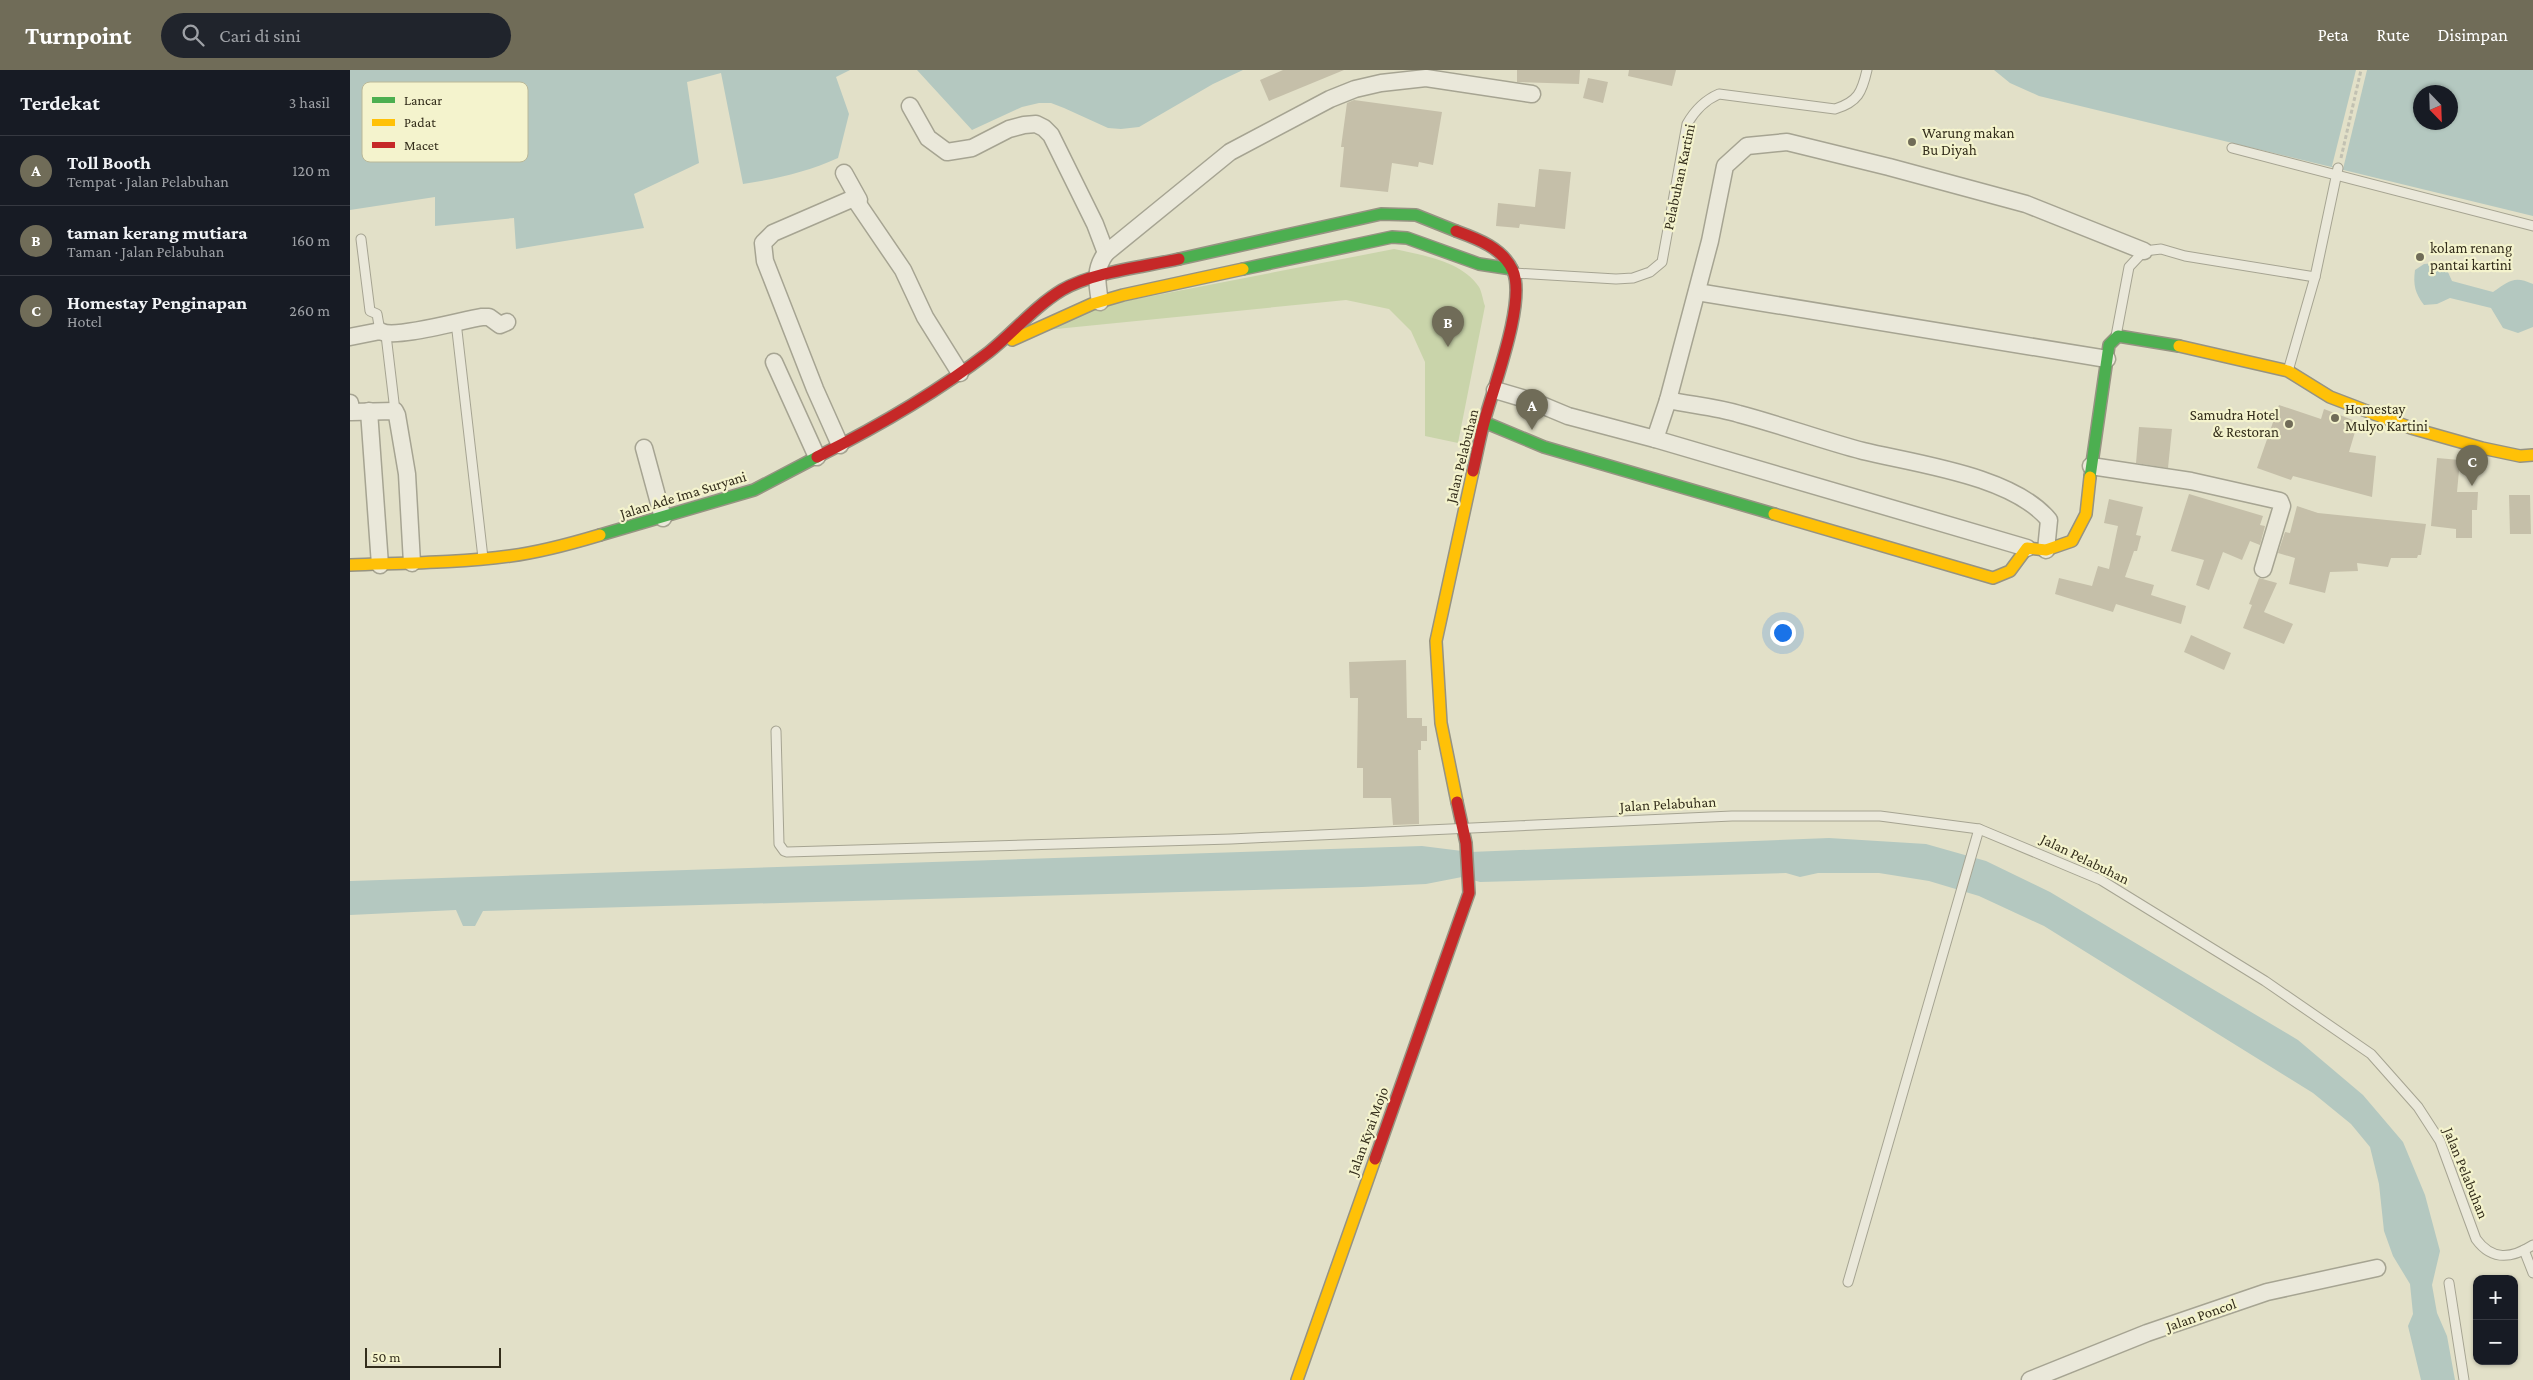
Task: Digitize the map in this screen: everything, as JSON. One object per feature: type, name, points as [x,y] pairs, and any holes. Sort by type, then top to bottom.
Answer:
[{"type":"main road","points":[[1392,237],[1401,212]]},
{"type":"main road","points":[[990,351],[1035,309],[1062,290],[1096,277],[1381,214],[1401,212],[1416,215],[1490,244],[1513,271]]},
{"type":"main road","points":[[990,351],[1049,322],[1100,302],[1392,237],[1407,238],[1479,264],[1513,271]]},
{"type":"main road","name":"Jalan Pelabuhan","points":[[1469,893],[1466,843],[1441,723],[1437,684],[1436,640],[1484,422],[1495,390],[1512,324],[1516,281],[1513,271]]},
{"type":"main road","points":[[1484,422],[1544,447],[1993,578],[2002,577],[2008,573],[2020,561],[2027,548],[2046,550],[2072,541],[2086,514],[2091,466],[2109,345],[2116,337],[2124,336],[2189,348],[2288,371],[2330,397],[2411,428],[2482,448],[2520,456],[2533,455]]},
{"type":"main road","name":"Jalan Ade Ima Suryani","points":[[350,565],[380,565],[483,558],[555,548],[754,490],[864,433],[960,373],[990,351]]},
{"type":"main road","name":"Jalan Kyai Mojo","points":[[1297,1380],[1469,893]]},
{"type":"street","points":[[1100,302],[1096,277],[1099,262],[1106,253],[1230,152],[1330,99],[1355,89],[1381,83],[1426,78],[1532,94]]},
{"type":"street","points":[[910,106],[928,138],[947,152],[972,148],[1009,129],[1024,125],[1036,124],[1044,128],[1051,135],[1091,215],[1106,253]]},
{"type":"street","points":[[1655,439],[1668,400],[1696,292],[1725,166],[1747,146],[1787,142],[2026,204],[2144,251]]},
{"type":"street","points":[[844,173],[859,200],[857,200],[909,281],[924,317],[960,373]]},
{"type":"street","points":[[840,445],[776,291],[762,251],[763,243],[773,233],[815,217],[852,198],[857,200]]},
{"type":"street","points":[[1696,292],[2107,359]]},
{"type":"street","points":[[350,337],[482,317],[489,317],[500,324],[507,322]]},
{"type":"street","points":[[774,362],[817,457]]},
{"type":"street","points":[[1495,390],[1532,401],[1568,416],[1655,439],[2027,548]]},
{"type":"street","points":[[1668,400],[1737,413],[1862,451],[1943,468],[2006,490],[2036,506],[2049,520],[2046,550]]},
{"type":"street","points":[[350,409],[395,411],[403,444],[407,474],[412,563]]},
{"type":"street","points":[[369,411],[380,565]]},
{"type":"street","points":[[644,448],[663,518]]},
{"type":"street","points":[[2091,466],[2191,481],[2280,501],[2282,506],[2263,569]]},
{"type":"street","name":"Jalan Poncol","points":[[2030,1380],[2147,1333],[2267,1292],[2377,1268]]},
{"type":"lane","name":"Pelabuhan Kartini","points":[[1513,271],[1616,279],[1633,278],[1650,272],[1662,262],[1687,124],[1693,113],[1719,94],[1835,109],[1850,105],[1859,95],[1867,70]]},
{"type":"lane","points":[[2232,148],[2338,172],[2533,226]]},
{"type":"lane","points":[[2288,371],[2316,276],[2338,172]]},
{"type":"lane","points":[[361,239],[370,310],[377,314],[383,333],[395,411]]},
{"type":"lane","points":[[2116,337],[2129,267],[2144,251],[2161,249],[2185,256],[2316,276]]},
{"type":"lane","points":[[456,322],[483,558]]},
{"type":"lane","points":[[776,731],[779,844],[787,852],[1230,839],[1463,829]]},
{"type":"lane","name":"Jalan Pelabuhan","points":[[1463,829],[1663,818],[1750,816],[1880,816],[1979,829],[2101,880],[2265,981],[2371,1054],[2418,1107],[2440,1141],[2476,1239],[2483,1250],[2496,1255],[2508,1256],[2533,1245]]},
{"type":"lane","points":[[1848,1282],[1979,829]]},
{"type":"lane","points":[[2524,1250],[2533,1273]]},
{"type":"lane","points":[[2449,1283],[2464,1380]]},
{"type":"path","points":[[2338,172],[2361,70]]},
{"type":"green space","points":[[1394,249],[1441,260],[1452,265],[1472,278],[1481,291],[1485,306],[1458,443],[1425,436],[1425,362],[1411,331],[1389,309],[1346,300],[1046,330],[1100,306]]},
{"type":"shaded area","points":[[350,70],[850,70],[836,77],[849,114],[838,158],[791,174],[743,184],[721,73],[687,82],[699,163],[634,194],[644,228],[516,249],[514,218],[435,226],[435,197],[350,210]]},
{"type":"shaded area","points":[[917,70],[1243,70],[1213,84],[1139,127],[1108,128],[1051,103],[1039,103],[1022,107],[972,130]]},
{"type":"shaded area","points":[[1994,70],[2533,70],[2533,216],[2039,96],[2010,83]]},
{"type":"shaded area","points":[[2436,263],[2447,270],[2452,281],[2493,292],[2512,280],[2521,280],[2533,284],[2533,327],[2518,333],[2503,328],[2491,308],[2450,298],[2437,304],[2424,305],[2415,289],[2415,270],[2424,264]]},
{"type":"shaded area","points":[[1829,838],[1926,844],[1986,861],[2050,892],[2298,1040],[2363,1095],[2403,1142],[2425,1195],[2440,1251],[2432,1285],[2437,1313],[2447,1336],[2455,1380],[2421,1380],[2408,1326],[2413,1314],[2410,1284],[2393,1256],[2384,1231],[2379,1184],[2370,1147],[2351,1124],[2313,1093],[2044,926],[1979,896],[1929,881],[1879,873],[1818,873],[1800,877],[1786,873],[1480,882],[1462,877],[1426,884],[1362,887],[483,911],[475,926],[463,926],[456,910],[350,915],[350,881],[1422,846],[1470,852]]},
{"type":"pier","points":[[2356,70],[2367,70],[2343,169],[2332,166]]},
{"type":"building","points":[[1283,70],[1344,70],[1269,101],[1260,80]]},
{"type":"building","points":[[1517,70],[1580,70],[1579,84],[1517,82]]},
{"type":"building","points":[[1629,70],[1676,70],[1672,86],[1628,76]]},
{"type":"building","points":[[1588,78],[1608,82],[1603,103],[1583,98]]},
{"type":"building","points":[[1354,100],[1442,112],[1433,165],[1419,162],[1418,167],[1392,163],[1388,192],[1340,187],[1344,147],[1341,147],[1347,103]]},
{"type":"building","points":[[1539,169],[1571,172],[1565,229],[1520,224],[1519,228],[1496,226],[1498,203],[1535,207]]},
{"type":"building","points":[[2279,405],[2321,419],[2324,409],[2358,422],[2349,452],[2376,456],[2372,497],[2293,476],[2291,480],[2257,468]]},
{"type":"building","points":[[2139,427],[2172,429],[2168,468],[2136,463]]},
{"type":"building","points":[[2437,458],[2460,460],[2457,492],[2478,492],[2477,510],[2472,510],[2472,538],[2456,538],[2456,529],[2431,526]]},
{"type":"building","points":[[2189,494],[2263,516],[2260,525],[2265,526],[2260,545],[2250,541],[2242,560],[2223,552],[2209,590],[2196,585],[2204,560],[2171,551]]},
{"type":"building","points":[[2509,495],[2530,495],[2531,534],[2510,534]]},
{"type":"building","points":[[2109,499],[2143,507],[2136,535],[2141,536],[2137,551],[2134,551],[2125,577],[2154,585],[2151,595],[2186,606],[2181,624],[2116,604],[2113,612],[2055,594],[2059,578],[2092,586],[2098,566],[2109,569],[2118,526],[2104,523]]},
{"type":"building","points":[[2297,506],[2318,513],[2426,524],[2421,555],[2418,555],[2417,558],[2391,558],[2388,567],[2357,563],[2358,571],[2330,572],[2325,593],[2289,584],[2295,558],[2278,553],[2285,532],[2290,533]]},
{"type":"building","points":[[2259,578],[2277,583],[2264,612],[2293,624],[2284,644],[2243,628],[2252,605],[2249,604]]},
{"type":"building","points":[[2191,635],[2231,653],[2224,670],[2184,652]]},
{"type":"building","points":[[1406,660],[1407,718],[1422,718],[1422,726],[1427,726],[1427,741],[1421,741],[1421,750],[1418,750],[1419,824],[1393,825],[1391,798],[1363,798],[1363,768],[1357,768],[1358,698],[1350,698],[1349,662]]},
{"type":"traffic: fast","points":[[1179,259],[1381,214],[1416,215],[1456,231]]},
{"type":"traffic: fast","points":[[1243,269],[1392,237],[1407,238],[1479,264],[1512,269]]},
{"type":"traffic: fast","points":[[2090,477],[2109,345],[2118,336],[2179,346]]},
{"type":"traffic: fast","points":[[1484,422],[1544,447],[1774,514]]},
{"type":"traffic: fast","points":[[600,535],[754,490],[817,457]]},
{"type":"traffic: slow","points":[[1012,340],[1092,304],[1123,295],[1243,269]]},
{"type":"traffic: slow","points":[[2179,346],[2288,371],[2330,397],[2411,428],[2482,448],[2520,456],[2533,455]]},
{"type":"traffic: slow","points":[[1457,802],[1441,723],[1436,641],[1473,471]]},
{"type":"traffic: slow","points":[[1774,514],[1993,578],[2010,571],[2027,548],[2046,550],[2072,541],[2086,514],[2090,477]]},
{"type":"traffic: slow","points":[[350,565],[450,561],[510,556],[600,535]]},
{"type":"traffic: slow","points":[[1297,1380],[1375,1159]]},
{"type":"traffic: jam","points":[[1456,231],[1489,245],[1503,256],[1513,271],[1516,285],[1512,322],[1507,344],[1483,425],[1473,471]]},
{"type":"traffic: jam","points":[[817,457],[884,421],[969,367],[989,352],[1042,304],[1062,290],[1103,274],[1179,259]]},
{"type":"traffic: jam","points":[[1375,1159],[1469,893],[1466,843],[1457,802]]},
{"type":"place","name":"Warung makan Bu Diyah","points":[[1912,142]]},
{"type":"place","name":"kolam renang pantai kartini","points":[[2420,257]]},
{"type":"place","name":"taman kerang mutiara","points":[[1448,347]]},
{"type":"place","name":"Homestay Mulyo Kartini","points":[[2335,418]]},
{"type":"place","name":"Samudra Hotel & Restoran","points":[[2289,424]]},
{"type":"place","name":"Toll Booth","points":[[1532,430]]},
{"type":"place","name":"Homestay Penginapan","points":[[2472,486]]}]
